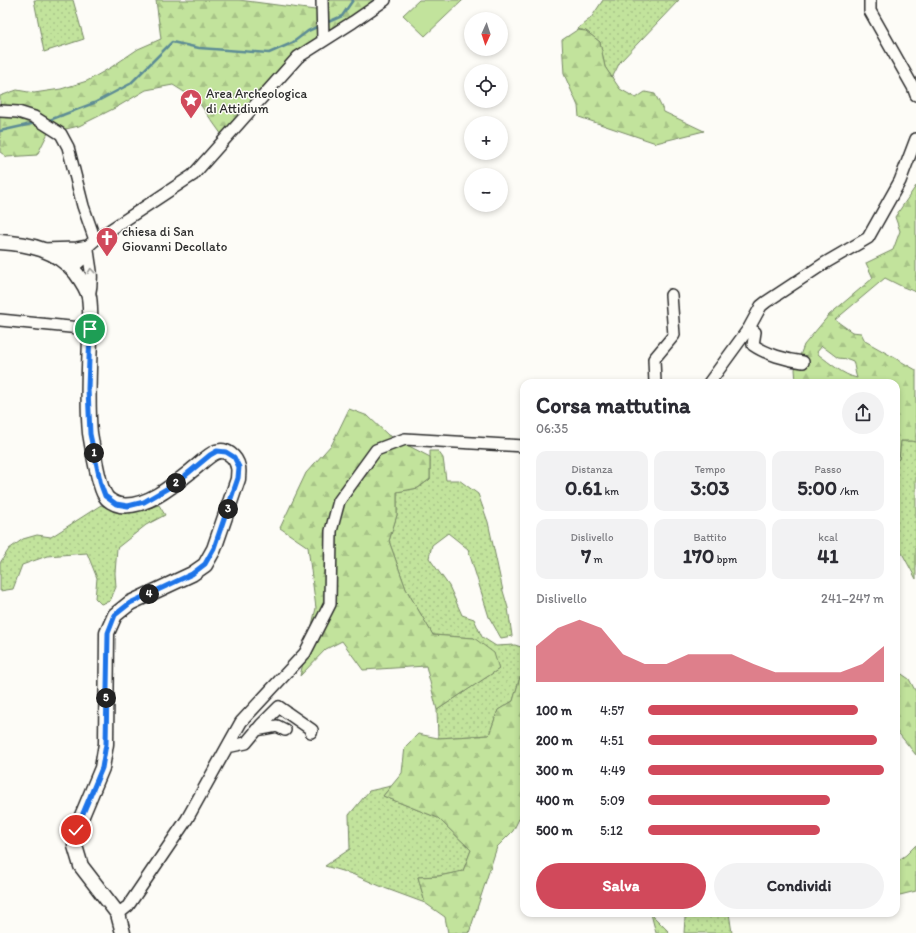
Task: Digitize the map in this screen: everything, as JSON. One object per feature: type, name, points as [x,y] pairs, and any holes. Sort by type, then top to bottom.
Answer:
[{"type":"main road","points":[[0,242],[23,244],[42,249],[59,257],[70,266],[81,280],[89,297],[90,329],[88,389],[90,434],[101,485],[105,496],[116,504],[128,506],[144,502],[175,484],[217,451],[226,452],[234,457],[239,467],[238,478],[214,548],[205,564],[192,574],[130,603],[115,615],[108,633],[106,744],[102,768],[76,830],[75,846],[81,866],[118,914],[123,933]]},
{"type":"street","points":[[322,0],[323,38]]},
{"type":"street","points":[[70,266],[77,264],[88,247],[193,174],[298,56],[323,38],[385,0]]},
{"type":"street","points":[[870,0],[870,12],[913,87],[916,95]]},
{"type":"street","points":[[0,111],[18,112],[34,118],[61,134],[68,147],[83,206],[91,278],[89,297]]},
{"type":"street","points":[[712,379],[749,328],[761,306],[825,263],[868,238],[900,181],[916,139]]},
{"type":"street","points":[[42,249],[88,247]]},
{"type":"street","points":[[655,379],[654,359],[674,335],[671,295]]},
{"type":"street","points":[[0,320],[90,329]]},
{"type":"street","points":[[749,328],[755,332],[753,345],[766,352],[803,362]]},
{"type":"street","points":[[118,914],[128,906],[187,819],[241,722],[305,653],[330,604],[331,531],[339,501],[376,450],[405,439],[520,446]]},
{"type":"street","points":[[227,747],[246,743],[256,730],[279,707],[312,730],[311,732]]},
{"type":"street","points":[[256,730],[276,726],[285,730]]},
{"type":"green space","points":[[34,0],[73,0],[84,39],[44,52]]},
{"type":"green space","points":[[156,0],[239,0],[315,10],[321,0],[378,0],[300,60],[227,142],[197,100],[173,85],[146,90],[117,107],[79,126],[48,133],[37,155],[7,157],[0,152],[0,96],[17,90],[34,93],[61,89],[87,81],[110,68],[138,49],[161,39]]},
{"type":"green space","points":[[419,0],[463,0],[425,36],[403,15]]},
{"type":"green space","points":[[603,0],[679,0],[620,62],[612,78],[605,67],[600,42],[586,31],[577,29],[591,18]]},
{"type":"green space","points":[[577,30],[586,31],[600,42],[605,67],[620,89],[636,98],[645,92],[655,94],[664,112],[704,131],[656,143],[579,117],[578,106],[564,74],[562,40]]},
{"type":"green space","points":[[916,186],[916,292],[885,278],[835,320],[852,332],[861,333],[865,341],[916,370],[916,442],[901,441],[900,450],[900,379],[796,379],[795,369],[804,345],[829,315],[873,278],[866,263],[893,250],[900,231],[895,217]],"holes":[[[822,346],[838,358],[853,361],[857,378],[837,368],[817,352]]]},
{"type":"green space","points":[[349,409],[368,416],[388,435],[430,457],[430,479],[418,488],[397,492],[397,515],[389,541],[406,589],[433,635],[474,638],[494,653],[499,669],[437,710],[426,666],[363,670],[342,641],[326,649],[300,676],[316,608],[308,547],[280,528],[306,473],[332,444]]},
{"type":"green space","points":[[900,441],[916,442],[916,579],[900,549]]},
{"type":"green space","points":[[430,451],[438,451],[443,458],[446,480],[459,480],[478,494],[488,522],[508,608],[512,636],[501,638],[489,617],[468,549],[448,533],[432,545],[429,558],[449,586],[462,615],[474,619],[482,637],[496,646],[515,645],[520,647],[520,678],[513,701],[498,710],[489,735],[438,738],[437,710],[499,669],[474,638],[433,635],[406,589],[389,541],[397,515],[397,492],[418,488],[430,479]]},
{"type":"green space","points":[[101,505],[117,511],[130,512],[159,505],[165,515],[146,525],[117,548],[115,573],[116,587],[110,601],[101,604],[95,598],[97,578],[87,553],[47,556],[22,565],[13,589],[0,591],[0,563],[9,549],[23,539],[37,535],[51,537]]},
{"type":"green space","points":[[900,673],[909,679],[916,692],[916,755],[900,735]]},
{"type":"green space","points":[[520,677],[520,818],[513,831],[497,847],[469,933],[448,933],[445,917],[425,903],[418,877],[439,876],[463,871],[471,850],[438,818],[383,796],[402,773],[405,747],[418,734],[438,738],[489,735],[498,710],[513,701]]},
{"type":"green space","points":[[391,786],[383,796],[438,818],[471,850],[463,871],[439,876],[418,877],[425,903],[352,874],[325,866],[350,849],[349,815],[369,791]]},
{"type":"green space","points":[[916,845],[916,891],[900,895],[900,859]]},
{"type":"green space","points":[[652,917],[654,917],[670,933],[656,933]]},
{"type":"green space","points":[[730,917],[732,933],[684,933],[685,918]]},
{"type":"waterway","points":[[326,23],[342,16],[353,0]]},
{"type":"waterway","points":[[47,121],[94,103],[130,84],[172,42],[199,48],[269,53],[292,43],[308,31],[319,26]]},
{"type":"waterway","points":[[0,131],[36,123]]},
{"type":"place","name":"Area Archeologica di Attidium","points":[[191,120]]},
{"type":"place","name":"chiesa di San Giovanni Decollato","points":[[107,258]]},
{"type":"route","points":[[76,830],[102,768],[106,744],[108,633],[115,615],[130,603],[192,574],[205,564],[214,548],[238,478],[239,467],[234,457],[226,452],[217,451],[175,484],[144,502],[128,506],[116,504],[105,496],[101,485],[90,434],[88,389],[90,329]]}]
